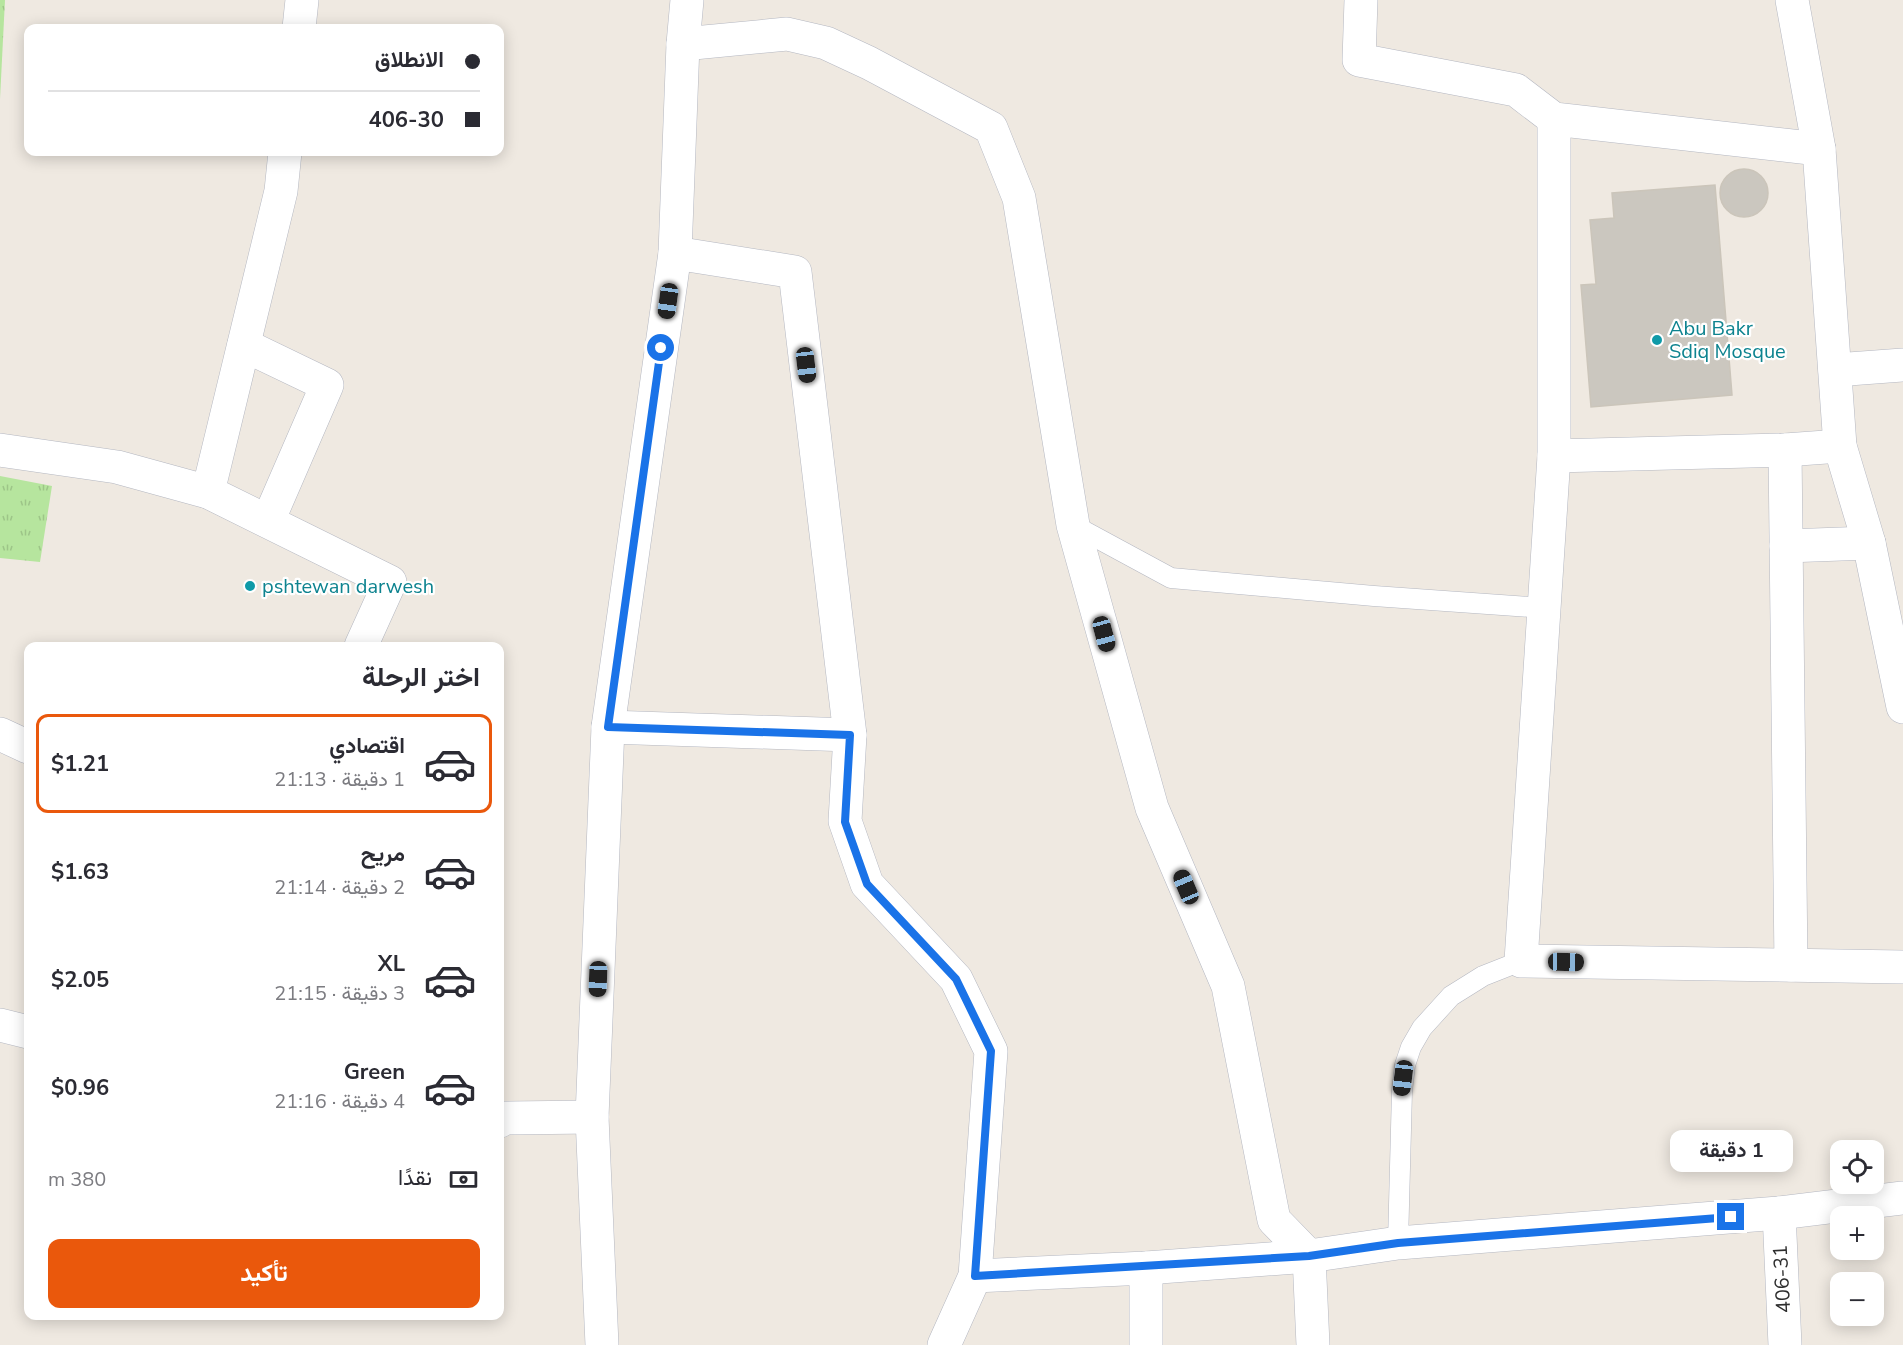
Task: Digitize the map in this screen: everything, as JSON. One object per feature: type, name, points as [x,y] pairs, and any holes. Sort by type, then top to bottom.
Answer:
[{"type":"street","points":[[299,24],[302,0]]},
{"type":"street","points":[[602,1345],[592,1117],[608,727],[675,254],[682,44],[687,0]]},
{"type":"street","points":[[1361,0],[1359,60],[1516,90],[1554,119],[1819,149]]},
{"type":"street","points":[[1792,0],[1819,149],[1840,446],[1895,633],[1903,707]]},
{"type":"street","points":[[682,44],[788,34],[826,43],[869,63],[991,128],[1019,198],[1073,525],[1152,808],[1228,986],[1274,1220],[1309,1256],[1313,1345]]},
{"type":"street","points":[[1554,119],[1554,456],[1521,961],[1903,967]]},
{"type":"street","points":[[208,492],[281,191],[285,156]]},
{"type":"street","points":[[675,254],[795,272],[850,735],[845,822],[867,884],[956,979],[991,1051],[975,1276],[944,1345]]},
{"type":"street","points":[[244,345],[327,385],[268,521]]},
{"type":"street","points":[[1835,370],[1903,365]]},
{"type":"street","points":[[1554,456],[1785,450],[1840,446]]},
{"type":"street","points":[[0,450],[117,467],[208,492],[390,582],[363,642]]},
{"type":"street","points":[[1785,450],[1791,965]]},
{"type":"street","points":[[1786,546],[1869,543]]},
{"type":"street","points":[[608,727],[850,735]]},
{"type":"street","points":[[0,734],[24,745]]},
{"type":"street","points":[[0,1025],[24,1031]]},
{"type":"street","points":[[504,1119],[592,1117]]},
{"type":"street","points":[[975,1276],[1146,1268],[1309,1256],[1398,1243],[1779,1213],[1903,1198]]},
{"type":"street","name":"406-31","points":[[1779,1213],[1785,1345]]},
{"type":"street","points":[[1146,1268],[1146,1345]]},
{"type":"lane","points":[[1073,525],[1171,578],[1544,608]]},
{"type":"lane","points":[[1398,1243],[1402,1091],[1405,1065],[1411,1047],[1422,1028],[1451,996],[1483,976],[1521,961]]},
{"type":"green space","points":[[0,0],[5,0],[0,99]]},
{"type":"green space","points":[[0,476],[52,486],[40,562],[0,558]]},
{"type":"building","points":[[1744,169],[1761,176],[1768,193],[1761,210],[1744,217],[1727,210],[1720,193],[1727,176]]},
{"type":"building","name":"Abu Bakr Sdiq Mosque","points":[[1715,185],[1732,395],[1591,407],[1581,285],[1596,284],[1590,220],[1614,218],[1612,193]]},
{"type":"place","name":"Abu Bakr Sdiq Mosque","points":[[1657,340]]},
{"type":"place","name":"pshtewan darwesh","points":[[250,586]]},
{"type":"route","points":[[661,348],[608,727],[850,735],[845,822],[867,884],[956,979],[991,1051],[975,1276],[1146,1268],[1309,1256],[1398,1243],[1731,1217]]}]
